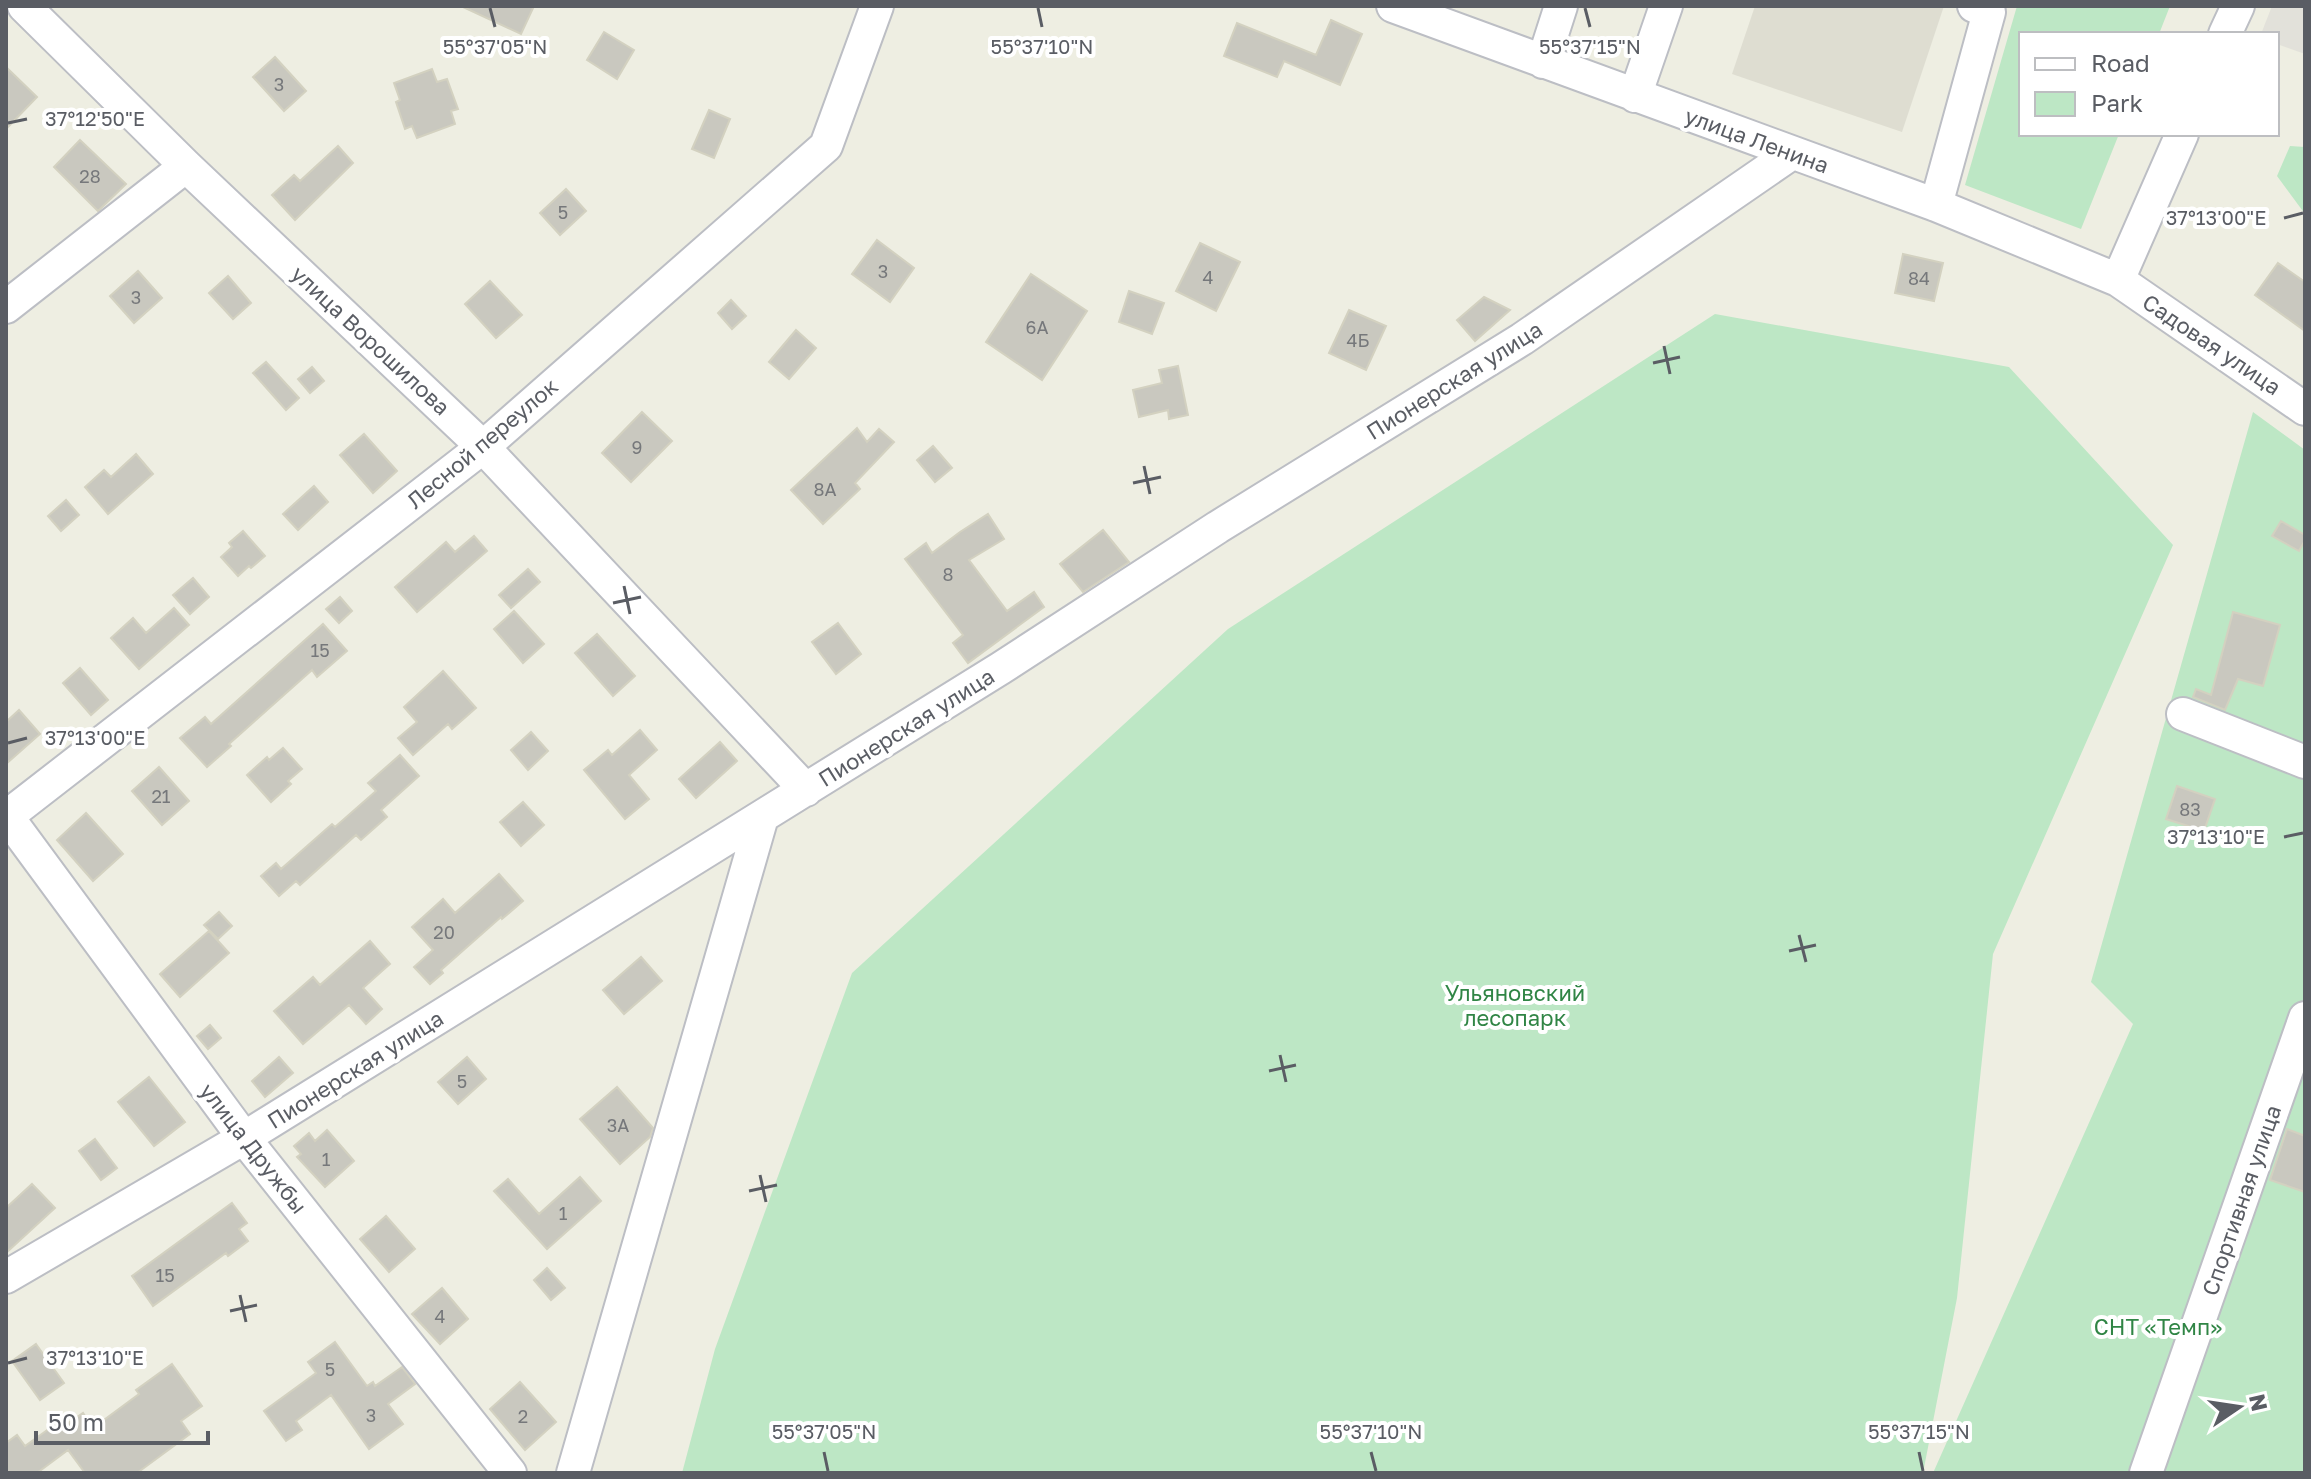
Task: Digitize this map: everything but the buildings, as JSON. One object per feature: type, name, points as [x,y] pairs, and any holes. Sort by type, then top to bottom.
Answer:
[{"type":"street","name":"улица Ворошилова","points":[[24,6],[186,166],[483,447],[806,790]]},
{"type":"street","name":"Лесной переулок","points":[[6,816],[483,447],[826,146],[877,6]]},
{"type":"street","points":[[1543,62],[1561,6]]},
{"type":"street","points":[[1635,96],[1666,6]]},
{"type":"street","points":[[1936,205],[1989,12],[1974,6]]},
{"type":"street","points":[[2226,32],[2238,6]]},
{"type":"street","name":"улица Ленина","points":[[1409,9],[1543,62],[1936,205],[2118,280]]},
{"type":"street","points":[[2118,280],[2181,136]]},
{"type":"street","name":"Пионерская улица","points":[[6,1277],[244,1138],[1001,668],[1218,527],[1522,339],[1792,153]]},
{"type":"street","points":[[6,307],[186,166]]},
{"type":"street","name":"Садовая улица","points":[[2118,280],[2305,409]]},
{"type":"street","points":[[2183,714],[2305,762]]},
{"type":"street","name":"улица Дружбы","points":[[6,816],[244,1138],[510,1473]]},
{"type":"street","points":[[573,1473],[762,817]]},
{"type":"street","name":"Спортивная улица","points":[[2146,1473],[2305,1018]]},
{"type":"shaded area","points":[[1755,6],[1944,6],[1902,132],[1732,74]]},
{"type":"shaded area","points":[[2272,6],[2305,6],[2305,54],[2279,45],[2279,32],[2262,32]]},
{"type":"green space","points":[[2017,6],[2170,6],[2160,32],[2019,32],[2019,136],[2118,136],[2081,229],[1965,185]]},
{"type":"green space","points":[[2290,146],[2305,147],[2305,214],[2277,176]]},
{"type":"green space","name":"Ульяновский лесопарк","points":[[1715,314],[2009,367],[2173,545],[1993,954],[1957,1298],[1923,1473],[682,1473],[715,1349],[852,973],[1228,629]]},
{"type":"green space","name":"СНТ «Темп»","points":[[2253,412],[2305,450],[2305,1473],[1933,1473],[2133,1024],[2091,982]]}]
